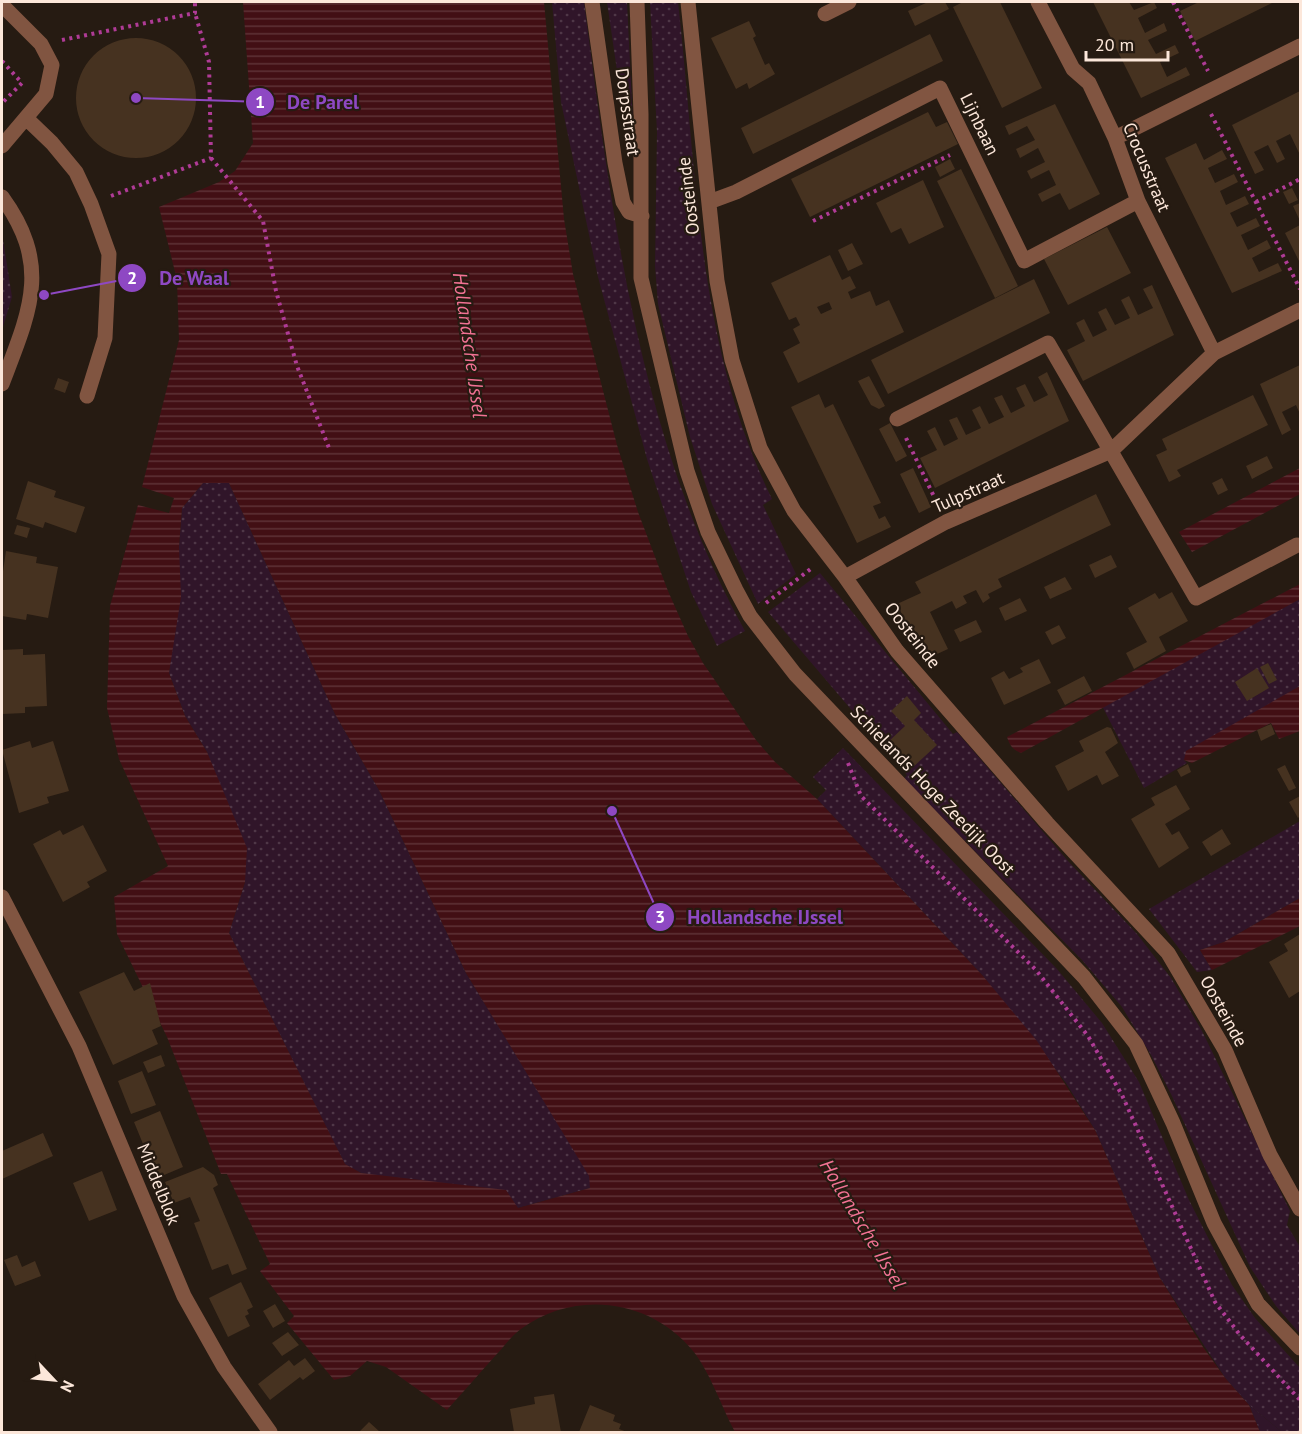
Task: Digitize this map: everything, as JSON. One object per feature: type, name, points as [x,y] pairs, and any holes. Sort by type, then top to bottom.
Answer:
[{"type":"street","name":"Dorpsstraat","points":[[592,2],[615,163],[623,202],[629,212],[642,216]]},
{"type":"street","name":"Schielands Hoge Zeedijk Oost","points":[[637,2],[642,216],[641,278],[679,443],[708,532],[750,615],[795,674],[1084,977],[1136,1044],[1173,1123],[1214,1223],[1252,1294],[1258,1304],[1300,1348]]},
{"type":"street","name":"Oosteinde","points":[[688,2],[717,281],[732,360],[760,448],[794,511],[845,577],[897,651],[1047,823],[1168,953],[1225,1050],[1270,1155],[1300,1209]]},
{"type":"street","points":[[825,14],[849,2]]},
{"type":"street","name":"Crocusstraat","points":[[1038,2],[1073,69],[1089,83],[1115,138],[1138,201],[1214,353]]},
{"type":"street","points":[[2,4],[41,44],[52,65],[46,94],[2,146]]},
{"type":"street","points":[[1115,138],[1300,46]]},
{"type":"street","name":"Lijnbaan","points":[[709,202],[736,192],[940,88],[1024,261],[1138,201]]},
{"type":"street","points":[[27,119],[52,143],[76,172],[91,204],[109,254],[105,338],[87,396]]},
{"type":"street","points":[[2,196],[14,214],[32,258],[32,299],[2,384]]},
{"type":"street","name":"Tulpstraat","points":[[845,577],[946,522],[1111,451],[1214,353],[1300,310]]},
{"type":"street","points":[[897,419],[1048,343],[1196,598],[1297,545]]},
{"type":"street","name":"Middelblok","points":[[2,897],[79,1046],[184,1296],[224,1367],[270,1432]]},
{"type":"path","points":[[195,2],[195,12],[209,62],[211,158],[263,221],[276,291],[297,366],[330,448]]},
{"type":"path","points":[[1173,2],[1216,88]]},
{"type":"path","points":[[41,44],[195,12]]},
{"type":"path","points":[[2,62],[22,83],[2,103]]},
{"type":"path","points":[[1201,94],[1300,289]]},
{"type":"path","points":[[813,221],[969,145]]},
{"type":"path","points":[[91,204],[211,158]]},
{"type":"path","points":[[1256,202],[1300,179]]},
{"type":"path","points":[[897,419],[946,522]]},
{"type":"path","points":[[750,615],[798,577]]},
{"type":"path","points":[[846,756],[861,796],[1036,970],[1088,1036],[1122,1095],[1215,1302],[1240,1335],[1300,1400]]},
{"type":"green space","points":[[552,2],[584,2],[619,244],[635,325],[655,404],[679,482],[709,558],[745,631],[717,646],[691,592],[647,459],[598,277],[561,102]]},
{"type":"green space","points":[[607,2],[627,2],[634,145],[628,146]]},
{"type":"green space","points":[[650,2],[678,2],[696,192],[714,318],[728,379],[747,440],[772,499],[763,505],[796,574],[758,604],[712,504],[690,437],[658,304],[655,266],[657,132]]},
{"type":"green space","points":[[2,233],[12,297],[2,330]]},
{"type":"green space","points":[[203,483],[229,483],[335,714],[379,790],[466,973],[590,1176],[590,1188],[518,1208],[361,1173],[345,1165],[229,933],[245,882],[207,752],[185,716],[169,673],[182,508]]},
{"type":"green space","points":[[820,573],[953,734],[957,732],[1068,861],[1137,934],[1171,978],[1202,1031],[1290,1211],[1287,1225],[1300,1247],[1300,1334],[1276,1306],[1250,1267],[1171,1094],[1122,1007],[1082,960],[904,779],[907,775],[768,612]]},
{"type":"green space","points":[[1300,599],[1300,686],[1184,760],[1187,763],[1144,788],[1098,698],[1127,678],[1240,616],[1247,627]]},
{"type":"green space","points":[[843,748],[1057,969],[1102,1023],[1139,1082],[1189,1200],[1232,1285],[1255,1318],[1300,1368],[1300,1432],[1282,1432],[1249,1405],[1226,1379],[1160,1278],[1095,1130],[1066,1083],[983,976],[817,799],[826,790],[813,777]]},
{"type":"green space","points":[[1300,821],[1300,898],[1224,942],[1200,950],[1212,970],[1197,972],[1149,909]]},
{"type":"green space","points":[[1249,1405],[1282,1432],[1260,1432]]},
{"type":"water","points":[[243,2],[544,2],[564,219],[573,274],[617,445],[638,512],[688,636],[703,663],[756,740],[775,762],[817,799],[983,976],[1037,1041],[1095,1130],[1160,1278],[1203,1347],[1226,1379],[1249,1405],[1260,1432],[735,1432],[699,1360],[676,1333],[656,1320],[634,1311],[612,1306],[588,1305],[565,1308],[542,1316],[521,1329],[447,1410],[386,1367],[367,1361],[350,1376],[334,1380],[287,1323],[294,1316],[260,1271],[270,1264],[227,1174],[221,1174],[167,1037],[117,934],[114,897],[168,866],[119,759],[107,708],[110,606],[138,505],[169,513],[174,498],[142,487],[179,340],[177,280],[159,207],[219,182],[235,171],[253,143]],"holes":[[[203,483],[229,483],[335,714],[379,790],[466,973],[589,1176],[590,1188],[518,1208],[506,1190],[361,1173],[345,1164],[229,933],[245,882],[247,848],[207,752],[185,716],[169,673],[181,597],[179,547],[182,508]]]},
{"type":"water","points":[[1300,468],[1300,494],[1192,552],[1179,532]]},
{"type":"water","points":[[1300,584],[1300,599],[1021,753],[1009,743],[1007,737]]},
{"type":"water","points":[[1300,686],[1300,731],[1279,739],[1271,723],[1192,763],[1184,760],[1186,751]]},
{"type":"water","points":[[1300,898],[1300,926],[1212,970],[1200,950],[1224,942]]},
{"type":"building","points":[[928,2],[945,2],[949,9],[915,26],[908,11]]},
{"type":"building","points":[[963,2],[1000,2],[1042,88],[1002,108],[953,7]]},
{"type":"building","points":[[1093,2],[1129,2],[1134,10],[1154,2],[1157,8],[1138,18],[1145,33],[1164,23],[1167,31],[1148,40],[1156,54],[1175,45],[1179,53],[1160,62],[1167,77],[1186,67],[1190,75],[1141,98]]},
{"type":"building","points":[[1199,2],[1274,2],[1195,41],[1180,11]]},
{"type":"building","points":[[749,21],[756,36],[753,38],[765,65],[769,63],[775,74],[749,89],[747,83],[736,89],[711,38]]},
{"type":"building","points":[[930,34],[943,61],[753,154],[741,128]]},
{"type":"building","points":[[136,38],[159,43],[178,56],[191,75],[196,98],[191,121],[178,140],[159,153],[136,158],[113,153],[94,140],[81,121],[76,98],[81,75],[94,56],[113,43]]},
{"type":"building","points":[[1300,91],[1300,155],[1290,134],[1276,141],[1285,159],[1277,163],[1268,145],[1254,152],[1264,170],[1255,174],[1232,125]]},
{"type":"building","points":[[1055,104],[1100,194],[1069,210],[1060,193],[1042,202],[1038,194],[1056,185],[1049,170],[1031,179],[1027,171],[1045,162],[1038,148],[1020,158],[1016,149],[1035,140],[1027,126],[1009,135],[1005,126]]},
{"type":"building","points":[[928,112],[936,127],[947,122],[958,144],[810,217],[791,179]]},
{"type":"building","points":[[1196,143],[1204,160],[1222,150],[1227,159],[1208,168],[1215,183],[1234,174],[1238,182],[1220,191],[1226,205],[1245,196],[1249,204],[1230,213],[1237,227],[1256,218],[1260,226],[1241,235],[1248,250],[1267,240],[1271,248],[1252,258],[1259,272],[1278,263],[1282,271],[1232,293],[1165,158]]},
{"type":"building","points":[[950,159],[955,169],[940,177],[935,167]]},
{"type":"building","points":[[961,169],[1018,286],[995,298],[937,181]]},
{"type":"building","points":[[923,180],[944,227],[909,244],[901,228],[891,233],[876,203]]},
{"type":"building","points":[[1292,188],[1298,200],[1289,204],[1283,192]]},
{"type":"building","points":[[1300,203],[1300,221],[1293,206]]},
{"type":"building","points":[[1300,225],[1300,263],[1285,233]]},
{"type":"building","points":[[1107,227],[1131,273],[1068,305],[1044,259]]},
{"type":"building","points":[[852,243],[863,264],[848,271],[838,250]]},
{"type":"building","points":[[830,255],[842,280],[850,276],[856,288],[848,292],[851,299],[870,291],[876,306],[889,300],[904,332],[798,383],[783,352],[800,343],[793,329],[800,325],[796,317],[789,320],[771,283]],"holes":[[[829,302],[832,309],[821,314],[817,307]]]},
{"type":"building","points":[[1034,279],[1050,313],[888,394],[871,360]]},
{"type":"building","points":[[1152,285],[1174,335],[1083,381],[1067,350],[1085,341],[1076,323],[1084,319],[1093,337],[1107,330],[1098,312],[1106,308],[1115,325],[1130,318],[1121,300],[1129,296],[1138,315],[1153,308],[1143,289]]},
{"type":"building","points":[[1300,365],[1300,414],[1296,405],[1282,412],[1291,430],[1282,435],[1260,384]]},
{"type":"building","points":[[1047,372],[1069,421],[935,488],[920,458],[937,450],[927,431],[935,427],[944,446],[958,439],[949,420],[957,417],[966,435],[981,428],[972,410],[980,406],[989,424],[1004,417],[994,398],[1002,395],[1011,413],[1025,406],[1016,388],[1025,384],[1034,402],[1048,395],[1038,377]]},
{"type":"building","points":[[869,376],[885,406],[879,409],[871,405],[858,381]]},
{"type":"building","points":[[58,378],[69,382],[65,393],[54,389]]},
{"type":"building","points":[[819,394],[825,408],[833,404],[881,503],[873,506],[879,519],[885,516],[891,527],[857,543],[791,407]]},
{"type":"building","points":[[1253,395],[1268,425],[1177,470],[1181,476],[1169,482],[1156,455],[1167,450],[1162,439]]},
{"type":"building","points":[[890,423],[907,456],[896,462],[879,429]]},
{"type":"building","points":[[1267,456],[1273,468],[1252,479],[1246,466]]},
{"type":"building","points":[[913,468],[931,507],[919,513],[900,474]]},
{"type":"building","points":[[1222,478],[1228,490],[1218,495],[1212,483]]},
{"type":"building","points":[[28,481],[56,491],[54,497],[85,507],[76,533],[45,522],[43,528],[16,519]]},
{"type":"building","points":[[1096,494],[1111,525],[998,579],[1002,587],[988,594],[990,598],[983,603],[976,590],[963,596],[967,603],[956,609],[952,601],[930,612],[948,649],[924,660],[897,604],[921,593],[915,582]]},
{"type":"building","points":[[17,525],[30,528],[27,538],[14,534]]},
{"type":"building","points":[[6,551],[37,557],[36,563],[58,567],[48,618],[27,614],[26,620],[2,616],[2,578]]},
{"type":"building","points":[[1111,555],[1117,567],[1095,578],[1089,565]]},
{"type":"building","points":[[1065,577],[1072,589],[1050,599],[1044,587]]},
{"type":"building","points":[[1172,592],[1188,621],[1159,637],[1166,651],[1134,669],[1126,653],[1147,642],[1128,608],[1155,593],[1159,599]]},
{"type":"building","points":[[1020,598],[1027,611],[1005,621],[999,608]]},
{"type":"building","points":[[976,620],[982,632],[960,642],[954,630]]},
{"type":"building","points":[[1059,625],[1066,638],[1052,645],[1045,632]]},
{"type":"building","points":[[23,649],[23,655],[45,654],[47,706],[25,707],[25,713],[2,714],[2,650]]},
{"type":"building","points":[[1039,659],[1051,683],[1004,705],[991,678],[1004,671],[1009,679],[1023,672],[1020,668]]},
{"type":"building","points":[[1268,663],[1277,680],[1269,684],[1260,667]]},
{"type":"building","points":[[1257,668],[1269,688],[1247,701],[1235,682]]},
{"type":"building","points":[[1084,676],[1092,691],[1065,705],[1057,690]]},
{"type":"building","points":[[907,696],[921,713],[914,720],[937,745],[911,769],[887,743],[905,726],[891,711]]},
{"type":"building","points":[[1271,724],[1275,734],[1261,741],[1257,730]]},
{"type":"building","points":[[1107,727],[1111,728],[1118,743],[1105,752],[1119,776],[1102,785],[1097,775],[1068,791],[1055,766],[1084,751],[1079,741]]},
{"type":"building","points":[[30,741],[32,748],[53,741],[69,791],[47,797],[49,803],[19,813],[2,750]]},
{"type":"building","points":[[1188,764],[1191,772],[1181,777],[1177,770]]},
{"type":"building","points":[[1285,765],[1296,788],[1289,791],[1277,769]]},
{"type":"building","points":[[1176,785],[1190,809],[1165,824],[1172,835],[1179,831],[1189,848],[1159,868],[1131,819],[1155,805],[1151,798]]},
{"type":"building","points":[[1300,796],[1300,816],[1298,818],[1289,802]]},
{"type":"building","points":[[83,825],[107,871],[87,882],[90,887],[63,902],[33,844],[60,830],[63,835]]},
{"type":"building","points":[[1222,829],[1231,844],[1211,856],[1202,842]]},
{"type":"building","points":[[1300,934],[1300,991],[1289,998],[1269,962],[1288,951],[1284,944]]},
{"type":"building","points":[[124,972],[134,991],[150,983],[161,1026],[152,1030],[158,1044],[113,1065],[79,992]]},
{"type":"building","points":[[161,1055],[165,1066],[148,1073],[143,1062]]},
{"type":"building","points":[[142,1071],[156,1105],[131,1114],[118,1081]]},
{"type":"building","points":[[160,1111],[183,1167],[157,1178],[134,1122]]},
{"type":"building","points":[[43,1133],[53,1156],[2,1179],[2,1151]]},
{"type":"building","points":[[203,1167],[214,1175],[218,1185],[213,1188],[247,1269],[232,1275],[228,1264],[212,1270],[194,1223],[200,1221],[190,1197],[174,1203],[165,1182]]},
{"type":"building","points":[[102,1171],[117,1210],[89,1221],[73,1183]]},
{"type":"building","points":[[17,1255],[22,1267],[35,1261],[41,1276],[15,1286],[4,1260]]},
{"type":"building","points":[[241,1282],[253,1307],[247,1310],[249,1314],[245,1316],[250,1326],[228,1337],[209,1298]]},
{"type":"building","points":[[275,1304],[285,1321],[273,1328],[263,1311]]},
{"type":"building","points":[[288,1332],[299,1345],[282,1356],[272,1343]]},
{"type":"building","points":[[305,1358],[315,1371],[303,1380],[300,1377],[270,1400],[258,1384],[289,1360],[294,1366]]},
{"type":"building","points":[[554,1394],[561,1432],[514,1432],[510,1409],[535,1404],[534,1397]]},
{"type":"building","points":[[590,1405],[615,1415],[613,1421],[621,1424],[619,1429],[627,1432],[579,1432]]},
{"type":"building","points":[[369,1422],[380,1432],[359,1432]]},
{"type":"place","name":"De Parel","points":[[136,98]]},
{"type":"place","name":"De Waal","points":[[44,295]]},
{"type":"place","name":"Hollandsche IJssel","points":[[612,811]]}]
